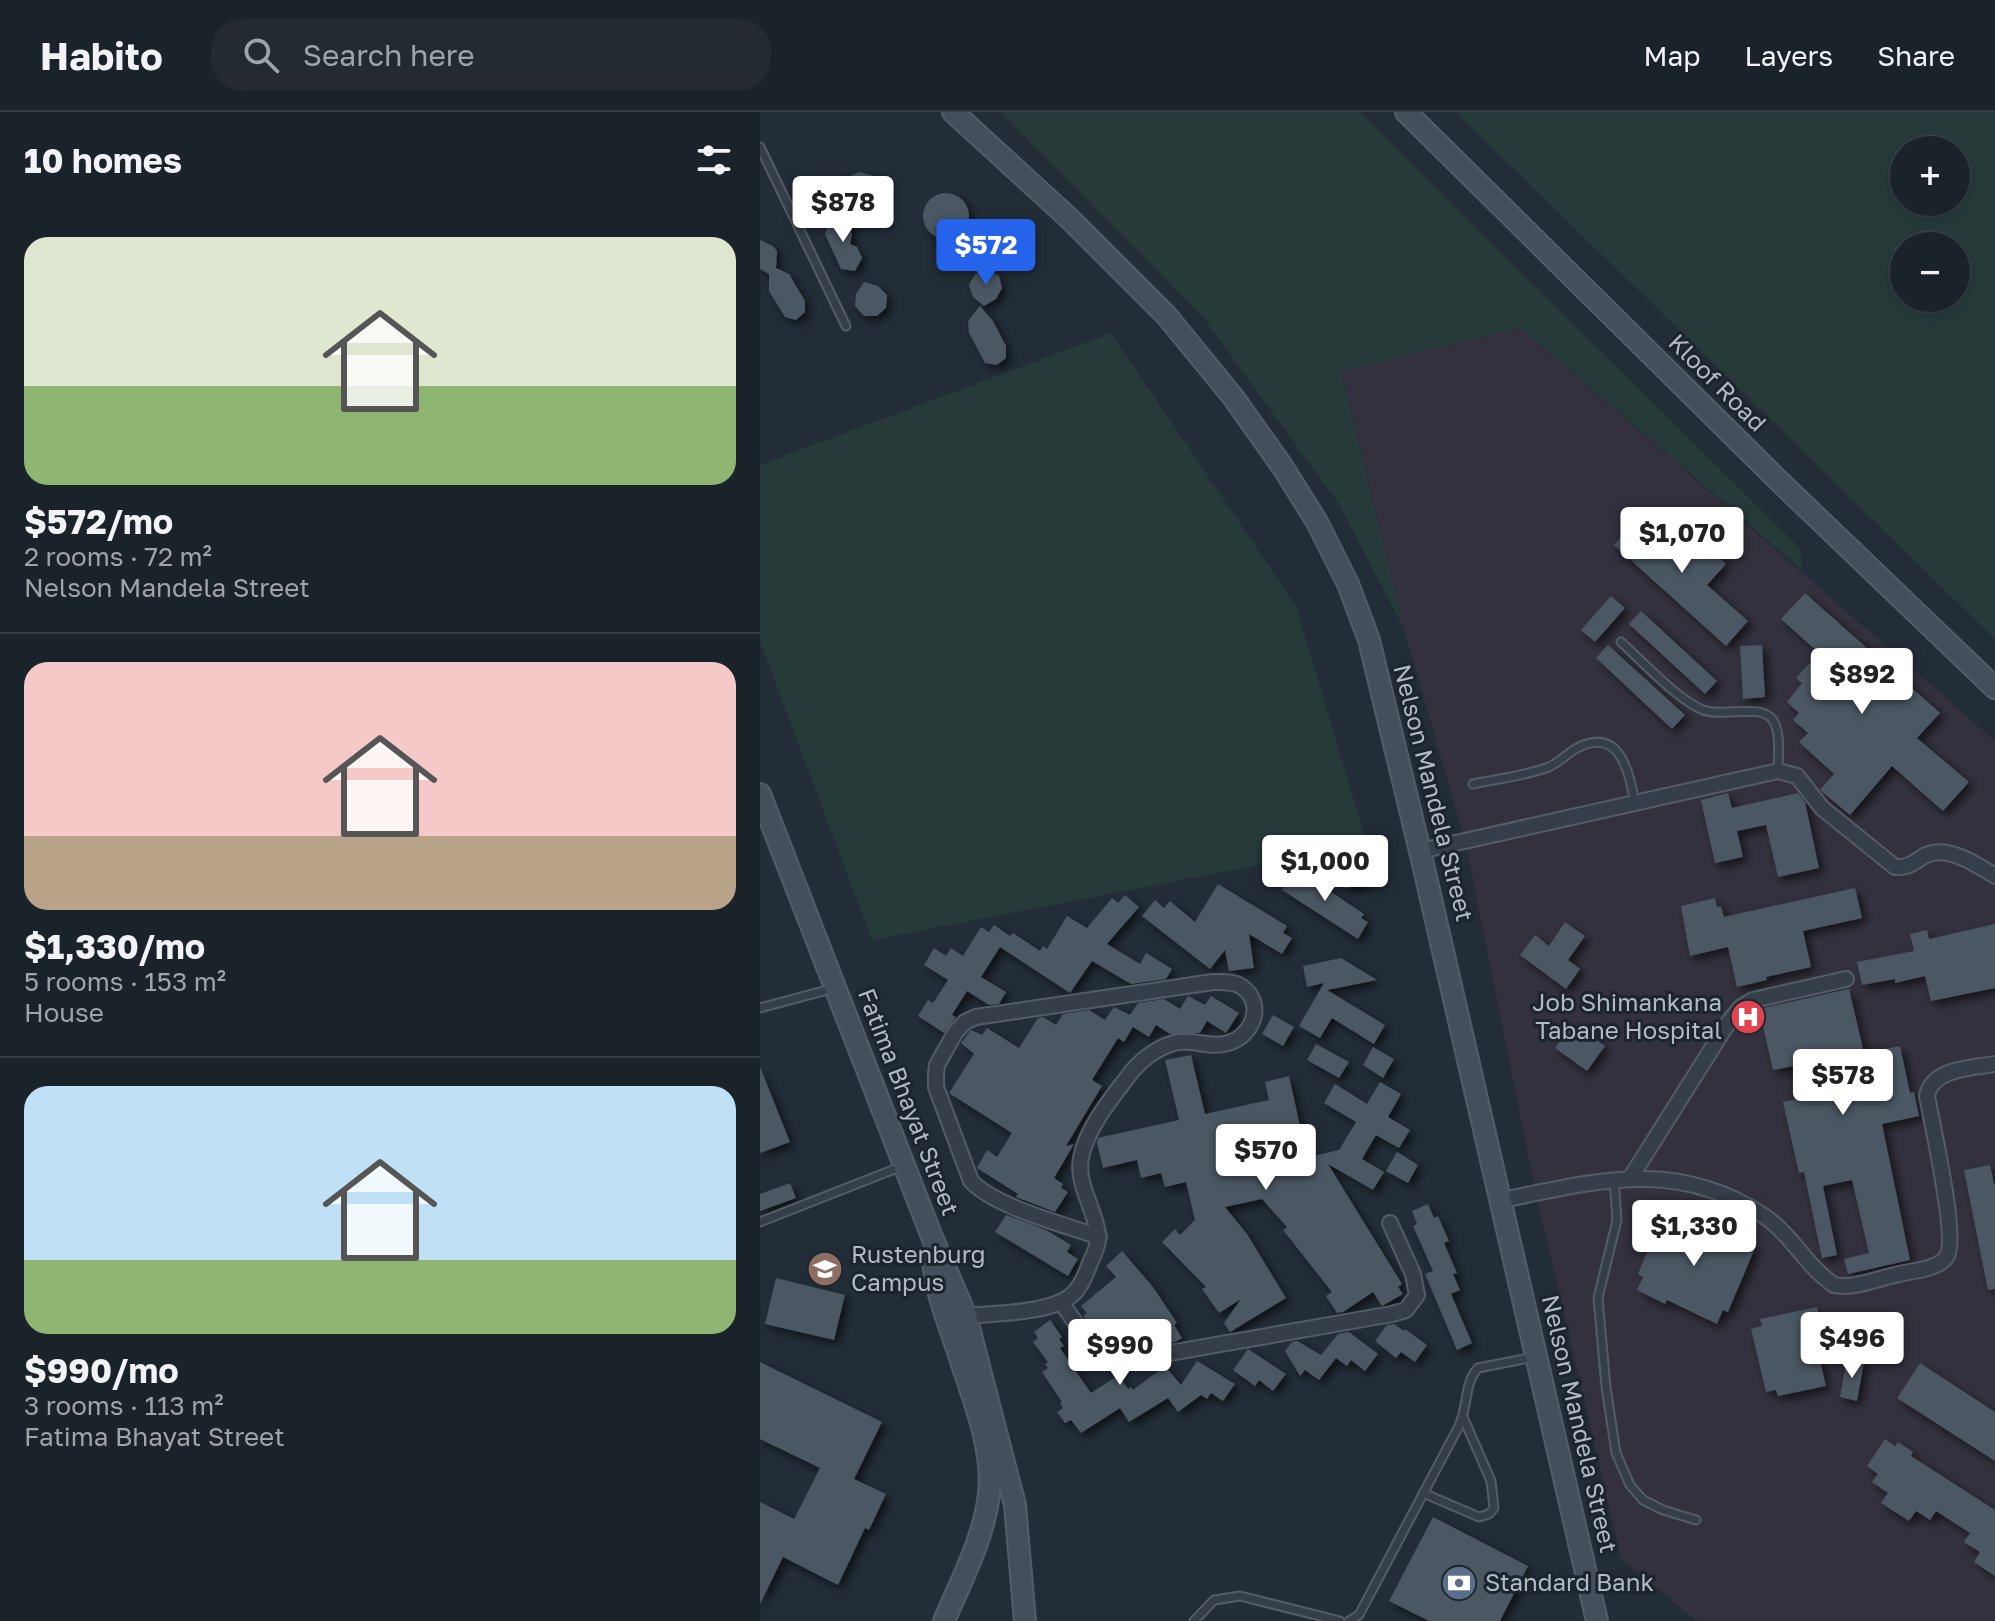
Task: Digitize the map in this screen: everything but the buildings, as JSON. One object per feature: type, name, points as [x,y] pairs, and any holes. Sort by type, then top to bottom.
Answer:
[{"type":"main road","name":"Nelson Mandela Street","points":[[953,112],[1071,220],[1166,315],[1233,397],[1296,488],[1348,584],[1369,640],[1420,851],[1597,1621]]},
{"type":"main road","points":[[966,112],[976,133]]},
{"type":"main road","name":"Kloof Road","points":[[1406,112],[1779,481],[1995,688]]},
{"type":"main road","name":"Fatima Bhayat Street","points":[[760,794],[932,1237],[966,1316],[1015,1505],[1025,1621]]},
{"type":"main road","points":[[932,1237],[936,1283],[981,1430],[990,1491],[978,1538],[944,1621]]},
{"type":"street","points":[[1420,851],[1778,771],[1797,776],[1822,808],[1895,867],[1912,865],[1925,855],[1942,852],[1995,876]]},
{"type":"street","points":[[1631,1177],[1741,1007],[1753,1000],[1846,979]]},
{"type":"street","points":[[966,1316],[1046,1307],[1074,1293],[1083,1280],[1099,1237],[1080,1169],[1081,1155],[1095,1125],[1127,1077],[1151,1055],[1176,1042],[1211,1045],[1240,1039],[1254,1018],[1255,1008],[1242,987],[1213,982],[976,1017],[965,1022],[945,1050],[937,1065],[936,1087],[971,1181],[1000,1201],[1099,1237]]},
{"type":"street","points":[[1502,1200],[1631,1177],[1686,1183],[1715,1191],[1764,1216],[1782,1230],[1834,1285],[1851,1285],[1928,1267],[1947,1256],[1951,1232],[1927,1096],[1929,1087],[1931,1082],[1943,1075],[1995,1064]]},
{"type":"street","points":[[1061,1302],[1097,1354],[1118,1362],[1392,1314],[1406,1310],[1417,1295],[1413,1274],[1390,1223]]},
{"type":"lane","points":[[760,147],[846,326]]},
{"type":"lane","points":[[1621,642],[1698,708],[1718,713],[1764,713],[1772,718],[1777,726],[1778,771]]},
{"type":"lane","points":[[1473,784],[1549,767],[1587,743],[1601,743],[1612,747],[1627,764],[1635,803]]},
{"type":"lane","points":[[760,1008],[835,988]]},
{"type":"lane","points":[[760,1222],[906,1164]]},
{"type":"lane","points":[[1614,1179],[1617,1220],[1598,1298],[1616,1453],[1630,1485],[1643,1500],[1696,1520]]},
{"type":"lane","points":[[1349,1621],[1359,1615],[1463,1417],[1469,1383],[1478,1368],[1538,1356]]},
{"type":"lane","points":[[1423,1493],[1479,1517],[1489,1514],[1494,1508],[1491,1481],[1463,1417]]},
{"type":"lane","points":[[1194,1621],[1214,1600],[1240,1596],[1340,1621]]},
{"type":"shaded area","name":"Job Shimankana Tabane Hospital","points":[[1521,328],[1995,741],[1995,1621],[1697,1621],[1621,1559],[1536,1193],[1465,841],[1404,629],[1341,371]]},
{"type":"green space","points":[[1000,112],[1359,112],[1801,549],[1802,570],[1521,328],[1341,371],[1404,629],[1339,504],[1203,317]]},
{"type":"green space","points":[[1456,112],[1995,112],[1995,639]]},
{"type":"green space","points":[[1111,333],[1296,606],[1367,844],[872,940],[760,641],[760,465]]},
{"type":"place","name":"Job Shimankana Tabane Hospital","points":[[1748,1017]]},
{"type":"place","name":"Rustenburg Campus","points":[[825,1269]]},
{"type":"place","name":"Standard Bank","points":[[1459,1583]]}]
